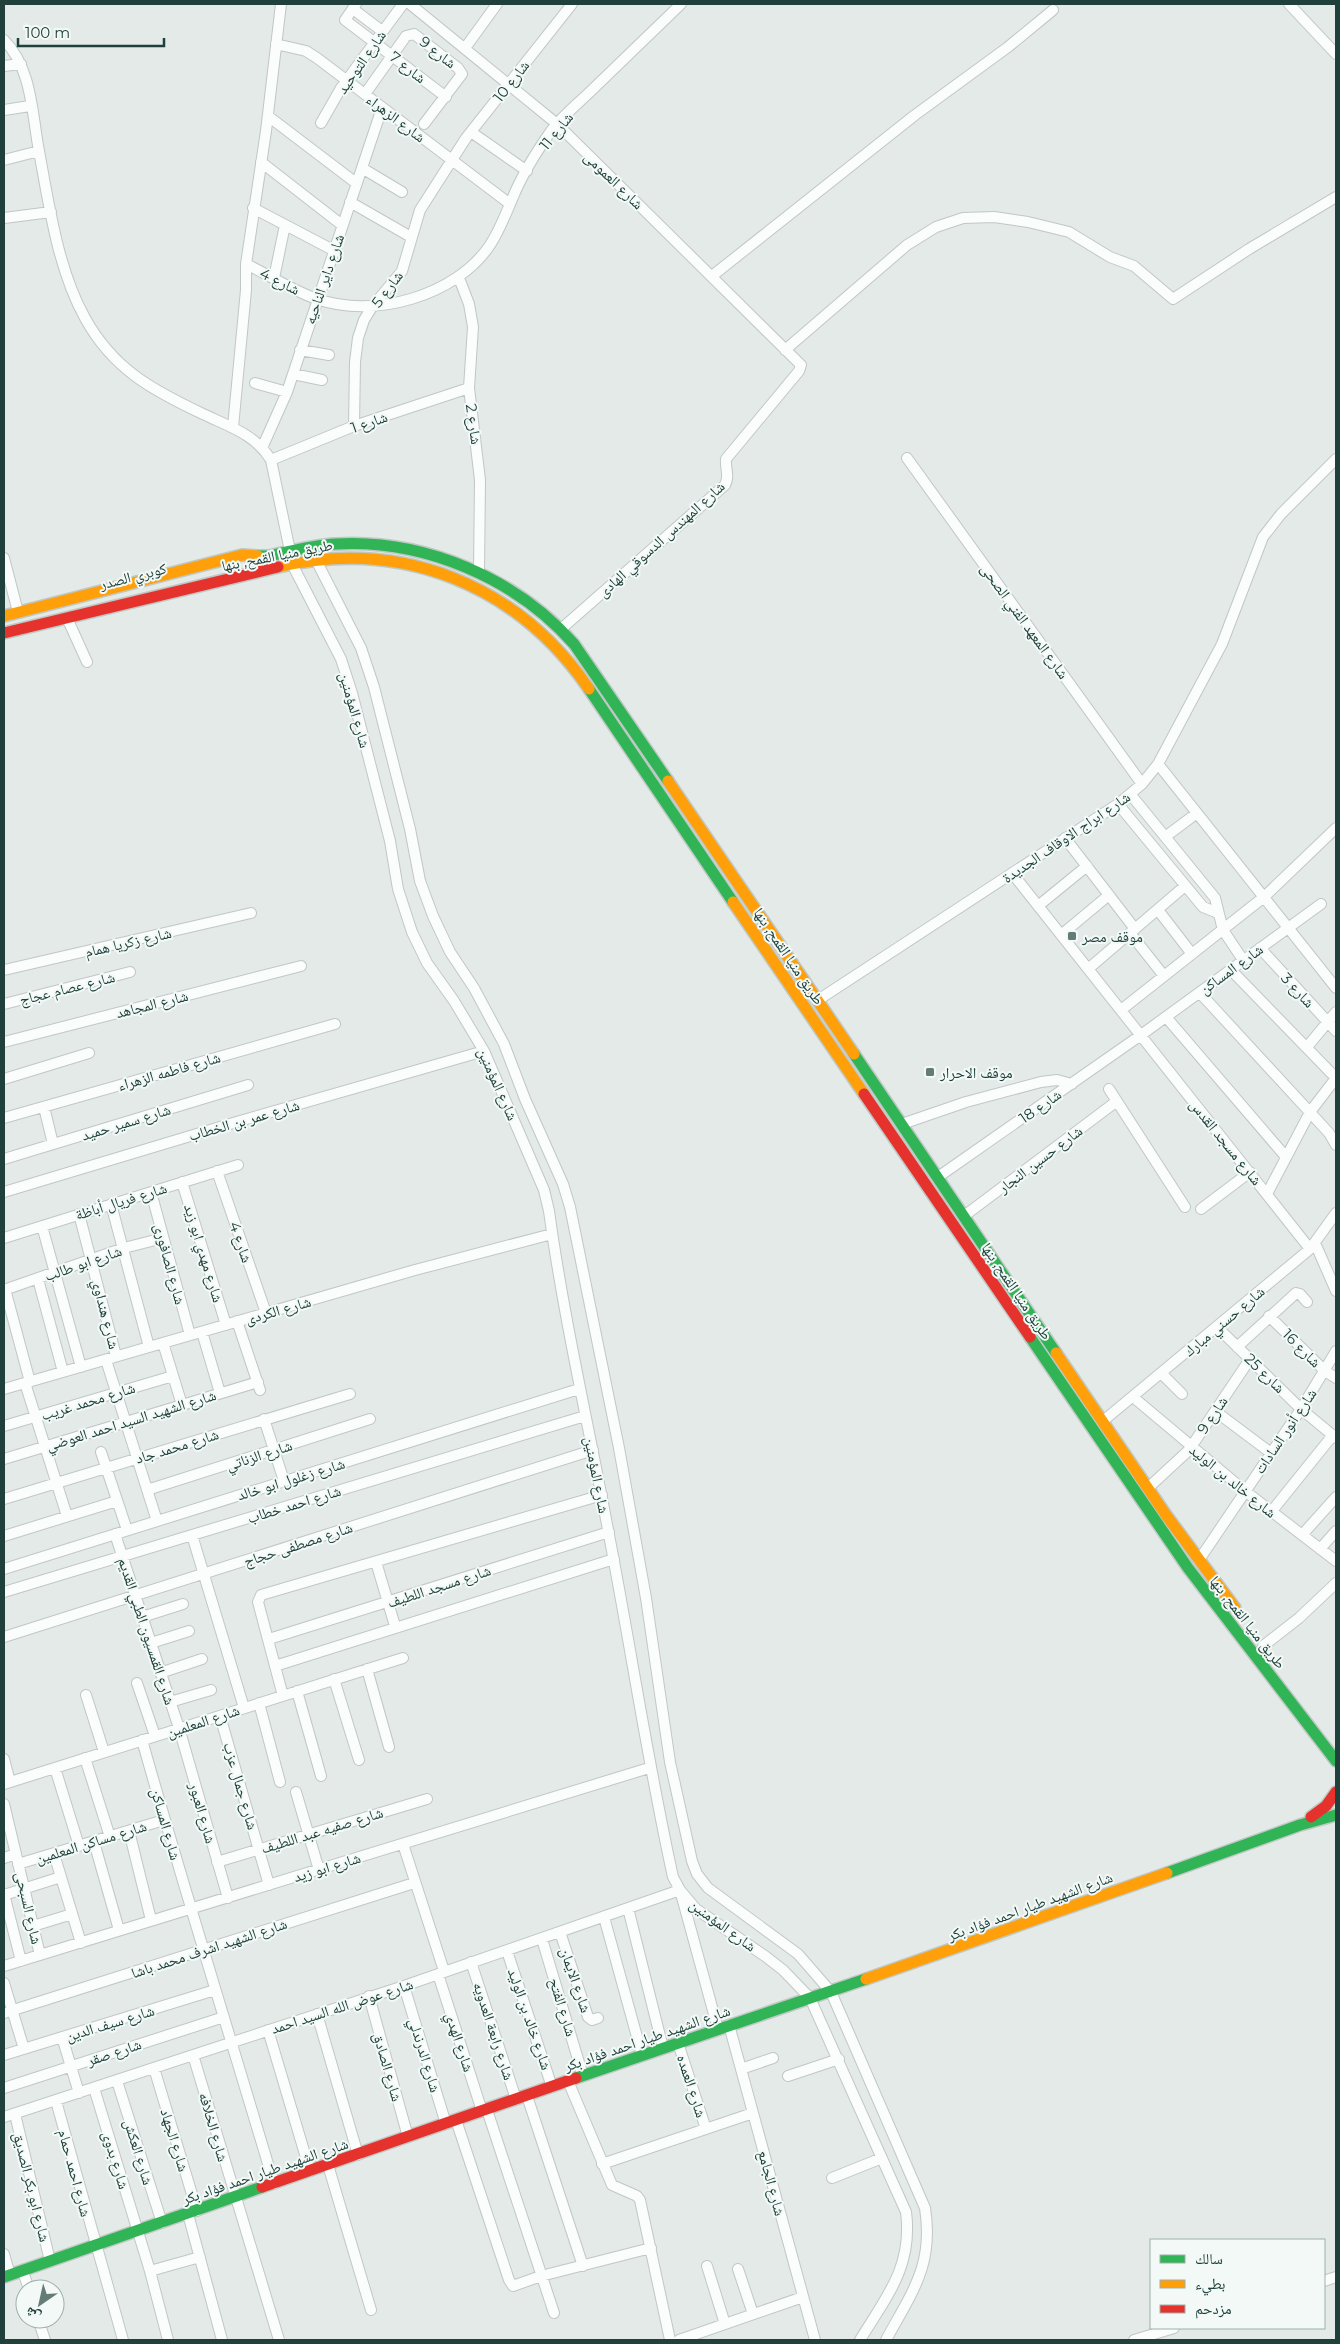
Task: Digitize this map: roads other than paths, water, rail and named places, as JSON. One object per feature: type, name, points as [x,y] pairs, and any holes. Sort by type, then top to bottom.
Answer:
[{"type":"main road","name":"طريق منيا القمح, بنها","points":[[4,616],[242,555],[269,556],[337,544],[386,546],[433,555],[479,572],[514,592],[561,629],[664,774],[1148,1488],[1240,1615]]},
{"type":"main road","name":"كوبري الصدر","points":[[4,624],[269,556]]},
{"type":"main road","name":"طريق منيا القمح, بنها","points":[[4,633],[292,564],[316,560],[366,557],[416,564],[463,580],[507,603],[533,624],[563,653],[653,782],[1188,1568],[1336,1761]]},
{"type":"main road","name":"كوبري الصدر","points":[[4,628],[162,589],[184,589]]},
{"type":"main road","points":[[653,782],[664,774]]},
{"type":"main road","name":"شارع الشهيد طيار احمد فؤاد بكر","points":[[1300,1826],[1326,1806],[1336,1792]]},
{"type":"main road","name":"شارع الشهيد طيار احمد فؤاد بكر","points":[[7,2276],[642,2055],[831,1992],[1300,1826],[1336,1815]]},
{"type":"street","points":[[233,427],[246,290],[246,264],[268,116],[281,4]]},
{"type":"street","name":"شارع التوحيد","points":[[321,123],[347,81],[403,4]]},
{"type":"street","name":"شارع العمومى","points":[[410,4],[557,124],[801,365],[799,371]]},
{"type":"street","points":[[465,48],[497,4]]},
{"type":"street","name":"شارع 10","points":[[451,159],[572,4]]},
{"type":"street","name":"شارع 11","points":[[459,278],[490,245],[527,171],[557,124],[681,4]]},
{"type":"street","points":[[1289,4],[1336,54]]},
{"type":"street","points":[[354,6],[382,31]]},
{"type":"street","name":"شارع 7","points":[[354,6],[345,20],[446,97]]},
{"type":"street","points":[[712,276],[914,115],[1008,47],[1053,10]]},
{"type":"street","name":"شارع 9","points":[[392,55],[410,34],[416,36],[458,68],[462,74],[446,97]]},
{"type":"street","points":[[4,40],[21,64],[51,212],[76,301],[86,320],[116,362],[140,380],[171,398],[249,435],[262,448],[271,460],[290,551]]},
{"type":"street","name":"شارع الزهراء","points":[[276,44],[306,51],[510,204]]},
{"type":"street","points":[[365,94],[392,55]]},
{"type":"street","points":[[4,66],[21,64]]},
{"type":"street","points":[[424,124],[446,97]]},
{"type":"street","points":[[4,110],[30,106]]},
{"type":"street","name":"شارع داير الناحيه","points":[[262,448],[287,392],[382,108]]},
{"type":"street","points":[[268,116],[356,183]]},
{"type":"street","points":[[471,132],[527,171]]},
{"type":"street","points":[[4,160],[39,151]]},
{"type":"street","name":"شارع 5","points":[[354,426],[355,362],[358,338],[364,320],[372,307],[402,271],[420,210],[451,159]]},
{"type":"street","points":[[261,162],[342,225]]},
{"type":"street","points":[[362,168],[402,192]]},
{"type":"street","points":[[785,350],[907,245],[936,227],[963,218],[994,217],[1028,222],[1069,232],[1110,257],[1134,266],[1173,298],[1336,197]]},
{"type":"street","points":[[350,202],[411,237]]},
{"type":"street","points":[[254,208],[333,250]]},
{"type":"street","points":[[4,218],[51,212]]},
{"type":"street","points":[[274,278],[285,225]]},
{"type":"street","name":"شارع 4","points":[[246,264],[317,299],[350,306],[372,307],[434,291],[459,278]]},
{"type":"street","name":"شارع 2","points":[[459,278],[469,304],[473,327],[469,388],[480,480],[479,572]]},
{"type":"street","points":[[300,350],[329,355]]},
{"type":"street","name":"شارع المهندس الدسوقي الهادى","points":[[561,629],[725,485],[728,473],[725,467],[726,459],[799,371]]},
{"type":"street","points":[[292,374],[322,380]]},
{"type":"street","points":[[255,383],[287,392]]},
{"type":"street","name":"شارع 1","points":[[271,460],[354,426],[469,388]]},
{"type":"street","name":"شارع المعهد الفني الصحى","points":[[907,458],[1142,784]]},
{"type":"street","name":"شارع ابراج الاوقاف الجديدة","points":[[818,1000],[1118,804],[1142,784],[1158,764],[1222,644],[1263,537],[1281,514],[1336,459]]},
{"type":"street","points":[[4,558],[18,612]]},
{"type":"street","name":"شارع المؤمنين","points":[[316,560],[361,648],[374,687],[410,829],[420,881],[433,916],[450,952],[474,988],[504,1044],[525,1099],[563,1184],[570,1207],[619,1448],[646,1598],[670,1762],[692,1861],[697,1874],[708,1888],[798,1954],[831,1992],[925,2208],[928,2228],[928,2249],[923,2269],[886,2340]]},
{"type":"street","name":"شارع المؤمنين","points":[[292,564],[341,659],[352,693],[390,841],[398,889],[412,932],[427,963],[454,1001],[484,1051],[544,1190],[579,1389],[614,1559],[649,1768],[673,1877],[680,1890],[696,1909],[777,1965],[810,1998],[906,2212],[908,2248],[903,2265],[895,2282],[860,2340]]},
{"type":"street","points":[[67,618],[87,662]]},
{"type":"street","points":[[1158,764],[1336,988]]},
{"type":"street","points":[[1131,795],[1214,898],[1223,930],[1243,960]]},
{"type":"street","points":[[1118,804],[1203,907],[1218,913]]},
{"type":"street","points":[[1165,837],[1197,813]]},
{"type":"street","points":[[1121,1010],[1264,897],[1336,828]]},
{"type":"street","points":[[1065,838],[1109,895],[1164,976]]},
{"type":"street","points":[[1038,906],[1087,866]]},
{"type":"street","name":"شارع مسجد القدس","points":[[1012,873],[1250,1172],[1312,1246]]},
{"type":"street","points":[[1088,969],[1185,886]]},
{"type":"street","points":[[1061,935],[1109,895]]},
{"type":"street","name":"شارع المساكن","points":[[1141,1035],[1321,904]]},
{"type":"street","points":[[1158,910],[1192,954]]},
{"type":"street","name":"شارع زكريا همام","points":[[4,970],[251,913]]},
{"type":"street","name":"شارع 3","points":[[1260,948],[1336,1031]]},
{"type":"street","name":"شارع المجاهد","points":[[4,1042],[301,966]]},
{"type":"street","points":[[1231,970],[1335,1076],[1336,1080],[1310,1112],[1268,1192]]},
{"type":"street","name":"شارع عصام عجاج","points":[[4,1004],[130,972]]},
{"type":"street","points":[[1200,992],[1310,1112],[1336,1145]]},
{"type":"street","points":[[1307,1048],[1336,1012]]},
{"type":"street","points":[[1166,1017],[1286,1157]]},
{"type":"street","name":"شارع فاطمه الزهراء","points":[[4,1118],[335,1024]]},
{"type":"street","name":"شارع 18","points":[[938,1177],[1141,1035]]},
{"type":"street","name":"شارع عمر بن الخطاب","points":[[4,1192],[240,1121],[484,1051]]},
{"type":"street","points":[[4,1079],[89,1053]]},
{"type":"street","points":[[902,1124],[966,1102],[1041,1082],[1057,1080],[1072,1084]]},
{"type":"street","name":"شارع سمير حميد","points":[[4,1158],[248,1085]]},
{"type":"street","points":[[1109,1089],[1185,1207]]},
{"type":"street","name":"شارع حسين النجار","points":[[964,1216],[1116,1101]]},
{"type":"street","points":[[44,1107],[53,1144]]},
{"type":"street","name":"شارع فريال أباظة","points":[[4,1238],[238,1165]]},
{"type":"street","name":"شارع 4","points":[[217,1171],[266,1313]]},
{"type":"street","points":[[1201,1209],[1250,1172]]},
{"type":"street","name":"شارع مهدي ابو زيد","points":[[182,1182],[226,1325]]},
{"type":"street","name":"شارع الصافورى","points":[[150,1192],[190,1335]]},
{"type":"street","points":[[111,1204],[149,1347]]},
{"type":"street","name":"شارع حسني مبارك","points":[[1103,1421],[1312,1246],[1336,1212]]},
{"type":"street","name":"شارع هنداوي","points":[[80,1214],[116,1356]]},
{"type":"street","points":[[42,1226],[81,1367]]},
{"type":"street","name":"شارع الكردى","points":[[4,1389],[415,1270],[552,1234]]},
{"type":"street","name":"شارع ابو طالب","points":[[4,1290],[54,1274],[92,1258],[163,1238]]},
{"type":"street","points":[[1312,1246],[1335,1286]]},
{"type":"street","points":[[38,1279],[63,1372]]},
{"type":"street","points":[[4,1290],[35,1416],[67,1516]]},
{"type":"street","points":[[1237,1347],[1296,1293],[1300,1294],[1307,1302]]},
{"type":"street","name":"شارع 16","points":[[1270,1316],[1325,1371],[1336,1378]]},
{"type":"street","name":"شارع الشهيد السيد احمد العوضي","points":[[4,1459],[220,1393],[259,1386],[237,1322]]},
{"type":"street","name":"شارع 25","points":[[1217,1327],[1301,1408],[1335,1437]]},
{"type":"street","points":[[202,1332],[220,1393]]},
{"type":"street","points":[[163,1343],[182,1405]]},
{"type":"street","name":"شارع أنور السادات","points":[[1199,1560],[1301,1408],[1336,1351]]},
{"type":"street","name":"شارع 9","points":[[1148,1488],[1191,1447],[1250,1359]]},
{"type":"street","points":[[106,1360],[157,1521]]},
{"type":"street","points":[[1161,1373],[1182,1394]]},
{"type":"street","name":"شارع محمد غريب","points":[[4,1426],[173,1376]]},
{"type":"street","name":"شارع زغلول ابو خالد","points":[[4,1569],[579,1389]]},
{"type":"street","name":"شارع محمد جاد","points":[[4,1499],[350,1394]]},
{"type":"street","name":"شارع خالد بن الوليد","points":[[1133,1396],[1244,1491],[1336,1561]]},
{"type":"street","points":[[1215,1411],[1271,1453]]},
{"type":"street","name":"شارع احمد خطاب","points":[[4,1592],[585,1416]]},
{"type":"street","name":"شارع الزناتي","points":[[147,1490],[370,1419]]},
{"type":"street","points":[[264,1420],[284,1481]]},
{"type":"street","points":[[1271,1512],[1335,1437]]},
{"type":"street","name":"شارع مصطفى حجاج","points":[[4,1637],[593,1450]]},
{"type":"street","points":[[101,1452],[127,1530]]},
{"type":"street","points":[[283,1696],[258,1597],[602,1495]]},
{"type":"street","points":[[1302,1535],[1336,1497]]},
{"type":"street","points":[[4,1536],[117,1501]]},
{"type":"street","points":[[1320,1549],[1336,1531]]},
{"type":"street","name":"شارع مسجد اللطيف","points":[[269,1639],[609,1532]]},
{"type":"street","name":"شارع القمسيون الطبي القديم","points":[[115,1534],[179,1728]]},
{"type":"street","points":[[192,1535],[244,1708]]},
{"type":"street","points":[[275,1666],[395,1626],[614,1559]]},
{"type":"street","points":[[376,1562],[395,1626]]},
{"type":"street","points":[[1263,1646],[1299,1618],[1336,1583]]},
{"type":"street","points":[[142,1617],[183,1604]]},
{"type":"street","points":[[150,1643],[189,1631]]},
{"type":"street","points":[[160,1673],[202,1658]]},
{"type":"street","name":"شارع المعلمين","points":[[7,1783],[403,1658]]},
{"type":"street","points":[[367,1669],[389,1746]]},
{"type":"street","points":[[334,1679],[359,1760]]},
{"type":"street","points":[[137,1683],[155,1736]]},
{"type":"street","points":[[170,1702],[211,1690]]},
{"type":"street","points":[[297,1691],[321,1776]]},
{"type":"street","points":[[86,1695],[104,1752]]},
{"type":"street","points":[[259,1703],[280,1782]]},
{"type":"street","name":"شارع جمال عزب","points":[[220,1716],[269,1885]]},
{"type":"street","name":"شارع العبور","points":[[179,1728],[228,1898]]},
{"type":"street","name":"شارع المساكن","points":[[142,1740],[189,1908],[216,1990],[274,2184]]},
{"type":"street","points":[[85,1758],[110,1837]]},
{"type":"street","points":[[4,1760],[7,1783]]},
{"type":"street","points":[[55,1768],[79,1846]]},
{"type":"street","name":"شارع ابو زيد","points":[[4,1966],[649,1768]]},
{"type":"street","points":[[296,1792],[319,1870]]},
{"type":"street","name":"شارع صفيه عبد اللطيف","points":[[218,1862],[426,1799]]},
{"type":"street","name":"شارع السبحى","points":[[4,1804],[40,1955]]},
{"type":"street","name":"شارع مساكن المعلمين","points":[[4,1858],[17,1859],[54,1854],[164,1820]]},
{"type":"street","points":[[129,1831],[151,1920]]},
{"type":"street","points":[[94,1842],[120,1930]]},
{"type":"street","name":"شارع الهدي","points":[[403,1844],[484,2110],[554,2313]]},
{"type":"street","points":[[54,1854],[80,1943]]},
{"type":"street","points":[[21,1961],[4,1894],[61,1877]]},
{"type":"street","name":"شارع الشهيد اشرف محمد باشا","points":[[8,2012],[414,1883]]},
{"type":"street","name":"شارع عوض الله السيد احمد","points":[[4,2118],[404,1986],[680,1890]]},
{"type":"street","name":"شارع الجامع","points":[[680,1890],[724,2027],[741,2069],[815,2340]]},
{"type":"street","points":[[628,1908],[663,2048]]},
{"type":"street","points":[[33,1926],[72,1914]]},
{"type":"street","points":[[604,1917],[642,2055]]},
{"type":"street","name":"شارع الايمان","points":[[560,1932],[588,2017],[592,2020],[598,2018]]},
{"type":"street","name":"شارع الفتح","points":[[542,1938],[584,2076]]},
{"type":"street","name":"شارع خالد بن الوليد","points":[[507,1951],[552,2087]]},
{"type":"street","name":"شارع رابعة العدويه","points":[[471,1962],[583,2266]]},
{"type":"street","points":[[4,1982],[8,2012],[24,2049]]},
{"type":"street","name":"شارع الدرندلي","points":[[404,1986],[510,2284],[515,2286],[541,2276]]},
{"type":"street","name":"شارع سيف الدين","points":[[4,2055],[216,1990]]},
{"type":"street","name":"شارع الصادق","points":[[369,1996],[408,2137]]},
{"type":"street","points":[[317,2014],[358,2155]]},
{"type":"street","name":"شارع صقر","points":[[4,2088],[224,2017]]},
{"type":"street","points":[[268,2030],[310,2171]]},
{"type":"street","points":[[62,2037],[79,2093]]},
{"type":"street","name":"شارع العمده","points":[[678,2043],[706,2129]]},
{"type":"street","name":"شارع الخلافه","points":[[193,2055],[234,2198],[280,2340]]},
{"type":"street","points":[[741,2069],[773,2058]]},
{"type":"street","points":[[788,2076],[839,2059]]},
{"type":"street","name":"شارع الجهاد","points":[[154,2068],[192,2212],[200,2257],[222,2340]]},
{"type":"street","name":"شارع العكش","points":[[117,2080],[162,2223]]},
{"type":"street","points":[[568,2081],[612,2185],[637,2196],[640,2200],[670,2340]]},
{"type":"street","name":"شارع بدوى","points":[[94,2088],[150,2271],[168,2340]]},
{"type":"street","name":"شارع احمد حمام","points":[[56,2101],[95,2246],[123,2340]]},
{"type":"street","points":[[602,2164],[753,2113]]},
{"type":"street","name":"شارع ابو بكر الصديق","points":[[15,2114],[50,2261]]},
{"type":"street","points":[[832,2178],[882,2158]]},
{"type":"street","points":[[328,2165],[371,2310]]},
{"type":"street","points":[[541,2276],[651,2248]]},
{"type":"street","points":[[4,2254],[7,2276]]},
{"type":"street","points":[[150,2271],[200,2257]]},
{"type":"street","points":[[707,2266],[725,2324]]},
{"type":"street","points":[[738,2269],[753,2314]]},
{"type":"street","points":[[23,2272],[25,2279]]},
{"type":"street","points":[[678,2340],[803,2297]]},
{"type":"street","points":[[1134,2340],[1171,2329]]},
{"type":"place","name":"موقف مصر","points":[[1072,936]]},
{"type":"place","name":"موقف الاحرار","points":[[930,1072]]}]
